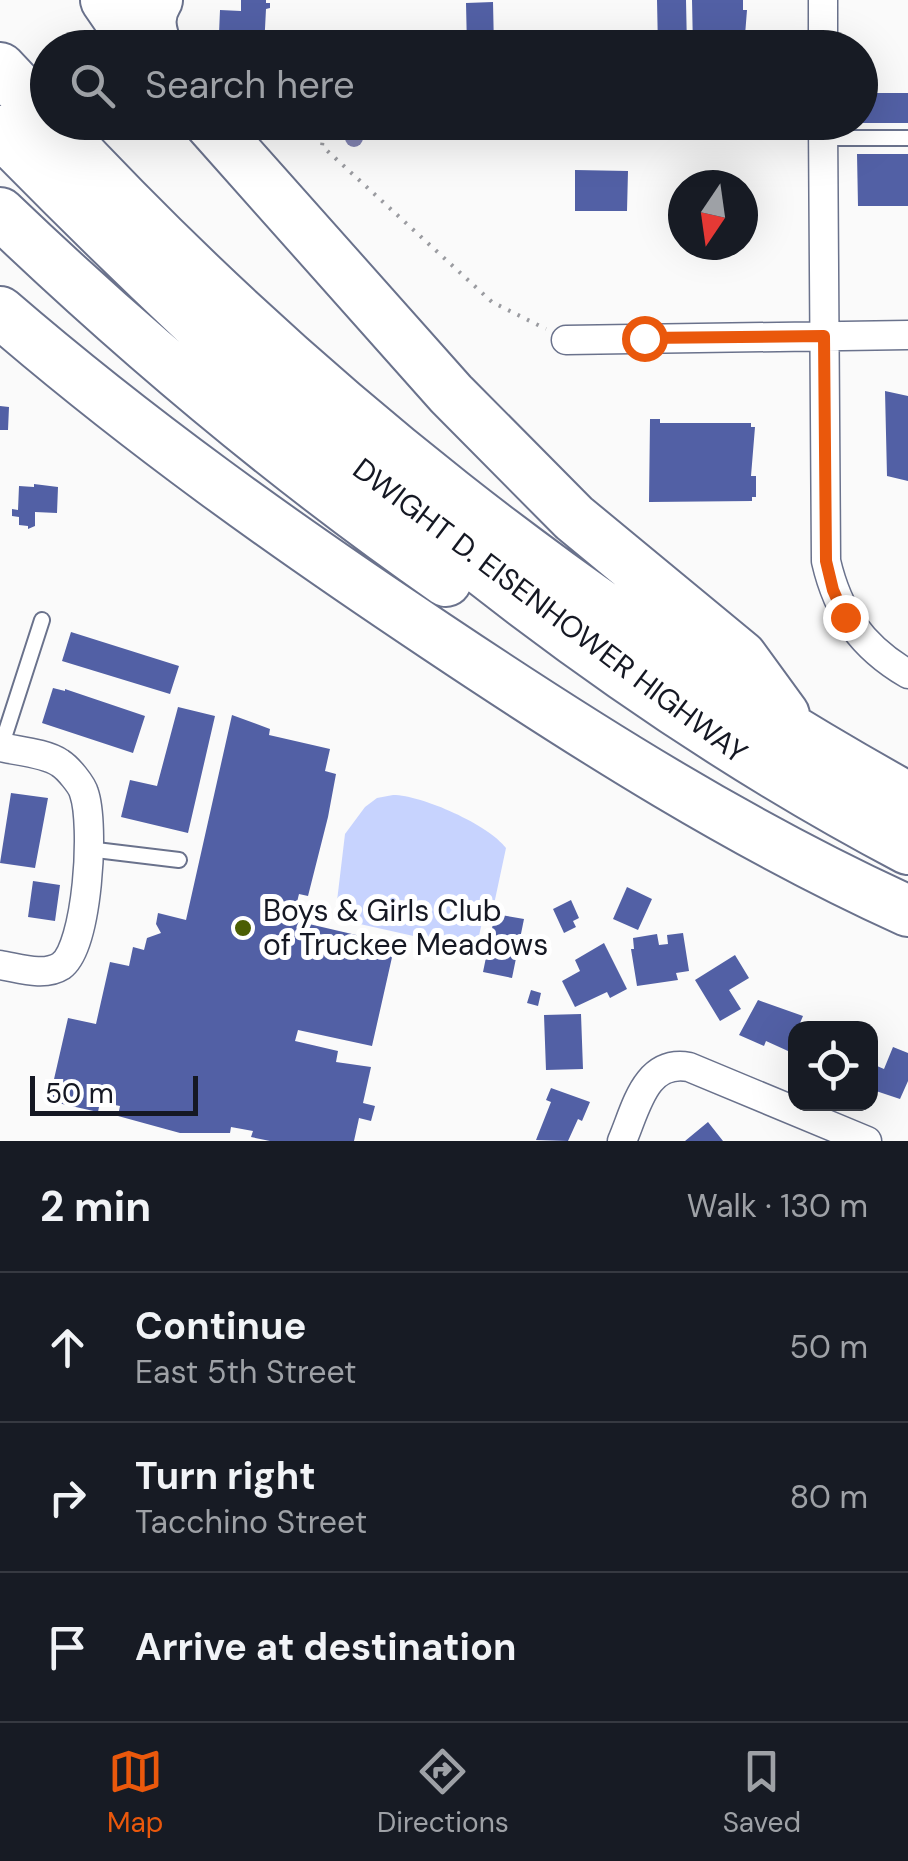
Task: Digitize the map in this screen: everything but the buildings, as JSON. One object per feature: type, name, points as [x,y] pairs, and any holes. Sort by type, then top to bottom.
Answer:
[{"type":"highway","points":[[106,0],[127,30]]},
{"type":"highway","points":[[150,30],[150,18],[158,0]]},
{"type":"highway","name":"DWIGHT D. EISENHOWER HIGHWAY","points":[[0,68],[30,100]]},
{"type":"highway","name":"DWIGHT D. EISENHOWER HIGHWAY","points":[[0,131],[211,340],[379,488],[592,650],[791,759],[908,798]]},
{"type":"highway","name":"DWIGHT D. EISENHOWER HIGHWAY","points":[[68,140],[220,292],[364,422],[570,583],[692,668],[791,759],[908,849]]},
{"type":"highway","points":[[225,140],[451,394],[585,527],[741,656],[791,759]]},
{"type":"highway","points":[[0,212],[167,367],[346,511],[484,608],[646,708],[791,759]]},
{"type":"highway","points":[[0,275],[165,422],[386,604]]},
{"type":"highway","points":[[0,312],[216,486],[386,604],[670,785],[908,912]]},
{"type":"street","points":[[823,0],[823,30]]},
{"type":"street","points":[[822,140],[826,561],[845,617],[886,662],[908,674]]},
{"type":"street","points":[[566,340],[908,335]]},
{"type":"street","points":[[0,747],[60,762],[84,790],[90,827],[78,938],[72,954],[60,966],[37,971],[0,965]]},
{"type":"street","points":[[622,1141],[652,1076],[662,1068],[676,1065],[867,1141]]},
{"type":"lane","points":[[878,135],[908,138]]},
{"type":"lane","points":[[0,747],[42,620]]},
{"type":"lane","points":[[88,850],[179,860]]},
{"type":"path","points":[[322,140],[322,146],[492,302],[566,340]]},
{"type":"shaded area","points":[[393,795],[454,813],[485,830],[506,848],[493,909],[485,908],[476,950],[351,922],[337,901],[345,834],[365,807],[377,798]]},
{"type":"place","name":"Boys & Girls Club of Truckee Meadows","points":[[243,928]]},
{"type":"route","points":[[644,338],[824,336],[826,561],[845,617]]}]
